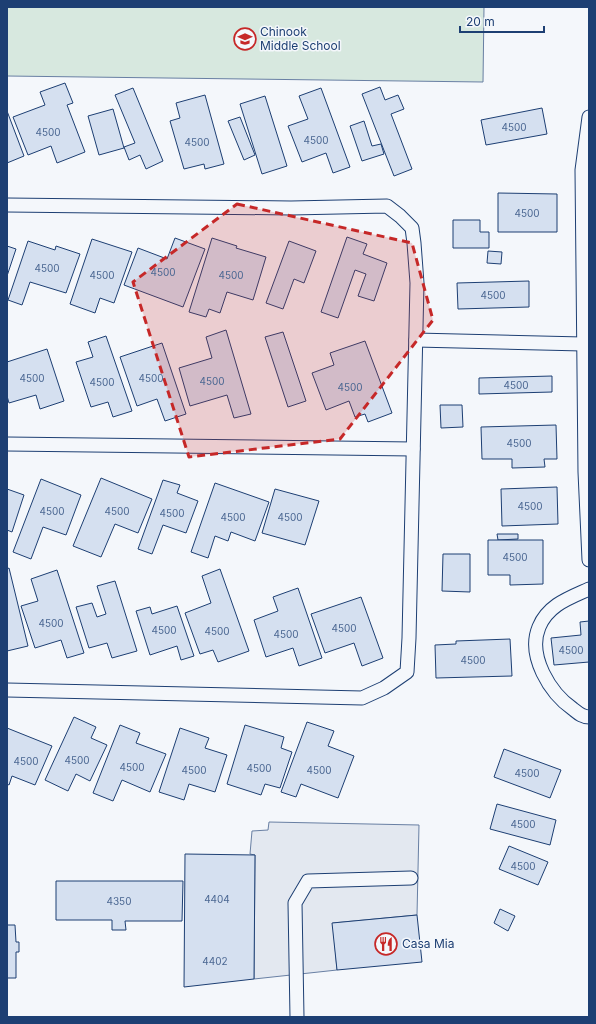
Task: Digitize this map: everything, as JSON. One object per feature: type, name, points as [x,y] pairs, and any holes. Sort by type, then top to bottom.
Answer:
[{"type":"lane","points":[[589,117],[582,170],[585,472],[589,560]]},
{"type":"lane","points":[[7,205],[291,208],[387,206],[412,228],[417,283],[407,672],[384,688],[362,698],[7,690]]},
{"type":"lane","points":[[416,340],[583,344]]},
{"type":"lane","points":[[7,444],[413,449]]},
{"type":"lane","points":[[589,589],[563,600],[548,612],[539,627],[536,638],[537,654],[542,671],[551,688],[568,706],[584,717],[589,717]]},
{"type":"lane","points":[[297,1017],[295,903],[308,881],[411,878]]},
{"type":"highlighted area","points":[[237,204],[412,243],[433,320],[340,439],[189,457],[133,282]]},
{"type":"shaded area","name":"Chinook Middle School","points":[[7,7],[484,7],[483,82],[7,76]]},
{"type":"shaded area","points":[[269,822],[419,825],[417,915],[333,923],[337,970],[254,979],[255,855],[250,854],[252,831],[268,830]]},
{"type":"building","points":[[65,83],[73,103],[67,105],[85,152],[57,163],[51,146],[28,155],[13,117],[45,105],[40,92]]},
{"type":"building","points":[[380,87],[385,100],[398,95],[404,109],[391,114],[412,169],[394,176],[362,94]]},
{"type":"building","points":[[133,88],[163,161],[146,169],[140,155],[129,160],[124,147],[135,143],[115,95]]},
{"type":"building","points":[[321,88],[350,167],[333,173],[326,153],[302,162],[288,126],[308,119],[299,96]]},
{"type":"building","points":[[205,95],[224,164],[205,169],[204,164],[184,169],[170,121],[180,118],[176,103]]},
{"type":"building","points":[[265,96],[287,166],[262,174],[240,104]]},
{"type":"building","points":[[542,108],[547,134],[486,145],[481,120]]},
{"type":"building","points":[[113,109],[124,148],[99,155],[88,116]]},
{"type":"building","points":[[7,111],[24,156],[7,163]]},
{"type":"building","points":[[240,117],[255,155],[244,160],[228,121]]},
{"type":"building","points":[[364,121],[372,146],[381,144],[384,154],[362,161],[350,126]]},
{"type":"building","points":[[498,193],[557,194],[557,232],[498,232]]},
{"type":"building","points":[[453,220],[480,220],[480,232],[489,232],[489,248],[453,248]]},
{"type":"building","points":[[347,237],[367,244],[363,254],[387,263],[374,301],[358,296],[366,274],[355,270],[338,318],[321,312]]},
{"type":"building","points":[[175,238],[205,249],[183,307],[124,285],[138,248],[167,259]]},
{"type":"building","points":[[212,238],[237,246],[236,248],[266,257],[253,300],[227,292],[220,313],[209,309],[206,317],[189,312]]},
{"type":"building","points":[[92,239],[132,252],[114,303],[100,298],[95,313],[70,304]]},
{"type":"building","points":[[28,241],[55,250],[56,246],[80,254],[66,293],[30,282],[22,305],[8,300]]},
{"type":"building","points":[[289,241],[316,251],[304,283],[294,279],[283,309],[266,303]]},
{"type":"building","points":[[7,246],[16,249],[7,276]]},
{"type":"building","points":[[488,251],[502,252],[501,264],[487,263]]},
{"type":"building","points":[[529,281],[529,307],[458,309],[457,283]]},
{"type":"building","points":[[226,330],[251,414],[234,418],[227,395],[190,406],[179,368],[212,358],[206,337]]},
{"type":"building","points":[[283,332],[306,401],[288,407],[265,337]]},
{"type":"building","points":[[106,336],[132,411],[113,417],[108,402],[91,407],[76,362],[93,357],[88,342]]},
{"type":"building","points":[[365,341],[392,413],[368,422],[365,414],[355,417],[349,401],[326,410],[312,373],[334,365],[330,353]]},
{"type":"building","points":[[162,343],[186,414],[165,421],[157,399],[137,406],[120,357]]},
{"type":"building","points":[[47,349],[64,401],[40,409],[36,395],[9,403],[7,396],[7,362]]},
{"type":"building","points":[[552,376],[552,392],[479,394],[479,378]]},
{"type":"building","points":[[440,405],[462,405],[463,427],[441,428]]},
{"type":"building","points":[[556,425],[557,459],[544,459],[545,467],[512,468],[512,459],[482,459],[481,427]]},
{"type":"building","points":[[101,478],[152,499],[138,533],[115,524],[101,557],[73,546]]},
{"type":"building","points":[[41,479],[81,495],[66,535],[43,527],[31,559],[13,552]]},
{"type":"building","points":[[163,480],[180,485],[177,493],[198,501],[186,533],[163,525],[152,554],[138,549]]},
{"type":"building","points":[[215,483],[269,502],[255,541],[231,532],[228,541],[215,536],[208,558],[191,552]]},
{"type":"building","points":[[557,487],[558,524],[502,526],[501,489]]},
{"type":"building","points":[[7,489],[24,495],[12,532],[7,530]]},
{"type":"building","points":[[275,489],[319,501],[305,545],[262,533]]},
{"type":"building","points":[[497,534],[518,534],[518,539],[498,540]]},
{"type":"building","points":[[488,540],[543,540],[543,584],[510,585],[510,575],[488,575]]},
{"type":"building","points":[[443,554],[470,554],[470,592],[442,591]]},
{"type":"building","points":[[9,568],[28,646],[7,651],[7,569]]},
{"type":"building","points":[[220,569],[249,651],[218,662],[213,650],[200,654],[185,613],[211,603],[202,576]]},
{"type":"building","points":[[57,570],[84,653],[67,658],[61,640],[35,648],[21,606],[38,601],[31,579]]},
{"type":"building","points":[[115,581],[137,651],[112,658],[107,643],[89,648],[76,607],[92,603],[97,617],[106,614],[97,586]]},
{"type":"building","points":[[298,588],[322,658],[299,666],[293,648],[266,657],[254,620],[278,611],[273,597]]},
{"type":"building","points":[[361,597],[383,658],[362,666],[354,643],[325,653],[311,614]]},
{"type":"building","points":[[177,606],[194,656],[181,660],[177,646],[150,655],[136,611],[150,607],[152,614]]},
{"type":"building","points":[[589,621],[589,662],[554,665],[551,638],[581,635],[580,622]]},
{"type":"building","points":[[510,639],[512,676],[436,678],[435,645],[456,644],[456,641]]},
{"type":"building","points":[[74,717],[96,727],[91,738],[107,745],[90,781],[76,774],[68,791],[45,780]]},
{"type":"building","points":[[307,722],[334,731],[328,746],[354,756],[338,798],[301,784],[296,797],[281,792]]},
{"type":"building","points":[[120,725],[140,733],[136,743],[166,754],[150,792],[122,780],[113,801],[93,793]]},
{"type":"building","points":[[245,725],[284,737],[281,748],[292,752],[280,788],[265,784],[261,795],[227,784]]},
{"type":"building","points":[[7,728],[52,746],[35,785],[12,776],[9,785],[7,784]]},
{"type":"building","points":[[180,728],[209,738],[205,748],[227,755],[215,792],[189,784],[184,800],[159,792]]},
{"type":"building","points":[[504,749],[561,770],[550,798],[494,777]]},
{"type":"building","points":[[497,804],[556,820],[550,845],[490,829]]},
{"type":"building","points":[[509,846],[548,862],[538,885],[499,869]]},
{"type":"building","points":[[185,854],[255,855],[254,979],[184,987]]},
{"type":"building","points":[[56,881],[183,881],[182,921],[125,921],[126,930],[112,930],[112,920],[56,920]]},
{"type":"building","points":[[500,909],[515,916],[508,931],[494,923]]},
{"type":"building","points":[[417,915],[422,962],[337,970],[332,923]]},
{"type":"building","points":[[7,925],[15,925],[16,942],[19,942],[19,952],[16,952],[16,978],[7,978]]},
{"type":"place","name":"Chinook Middle School","points":[[245,39]]},
{"type":"place","name":"Casa Mia","points":[[386,944]]}]
